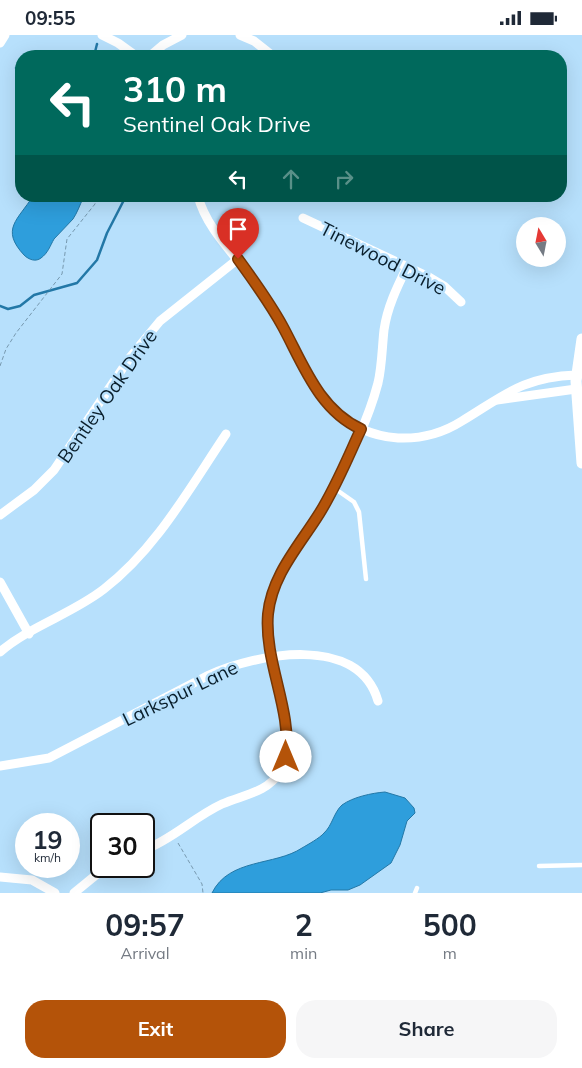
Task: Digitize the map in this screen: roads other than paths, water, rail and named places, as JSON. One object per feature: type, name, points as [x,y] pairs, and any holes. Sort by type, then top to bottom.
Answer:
[{"type":"street","points":[[0,43],[5,35]]},
{"type":"street","points":[[102,35],[128,50]]},
{"type":"street","points":[[157,50],[182,35]]},
{"type":"street","points":[[240,35],[254,41],[265,50]]},
{"type":"street","points":[[201,202],[212,225],[268,301],[318,391],[337,413],[361,429],[388,437],[423,436],[445,430],[509,390],[540,379],[576,375]]},
{"type":"street","name":"Tinewood Drive","points":[[303,218],[444,286],[461,302]]},
{"type":"street","name":"Bentley Oak Drive","points":[[0,515],[34,490],[54,470],[131,356],[160,321],[238,259]]},
{"type":"street","points":[[155,844],[174,835],[215,808],[266,787],[279,774],[286,757],[287,739],[271,656],[268,614],[275,587],[334,488],[361,429],[379,380],[387,313],[407,267]]},
{"type":"street","points":[[582,339],[576,375],[582,463]]},
{"type":"street","points":[[494,401],[576,389]]},
{"type":"street","points":[[0,653],[29,634],[91,599],[138,559],[156,537],[226,435]]},
{"type":"street","points":[[0,582],[29,634]]},
{"type":"street","name":"Larkspur Lane","points":[[0,766],[49,759],[217,672],[246,661],[271,656],[309,655],[337,661],[361,675],[375,692],[378,701]]},
{"type":"street","points":[[0,877],[32,880],[55,893]]},
{"type":"street","points":[[74,893],[92,878]]},
{"type":"lane","points":[[334,488],[354,502],[359,513],[366,579]]},
{"type":"lane","points":[[539,866],[582,865]]},
{"type":"water","points":[[29,202],[82,202],[73,219],[54,239],[45,254],[35,260],[24,255],[13,238],[12,231],[17,218]]},
{"type":"water","points":[[385,792],[405,798],[414,808],[415,813],[407,821],[400,845],[391,863],[360,885],[348,890],[331,890],[320,893],[212,893],[229,874],[253,864],[291,854],[317,839],[327,830],[339,808],[346,802],[374,793]]},
{"type":"waterway","points":[[96,50],[97,44]]},
{"type":"waterway","points":[[0,306],[8,309],[20,306],[34,295],[77,283],[97,260],[107,233],[123,202]]}]
